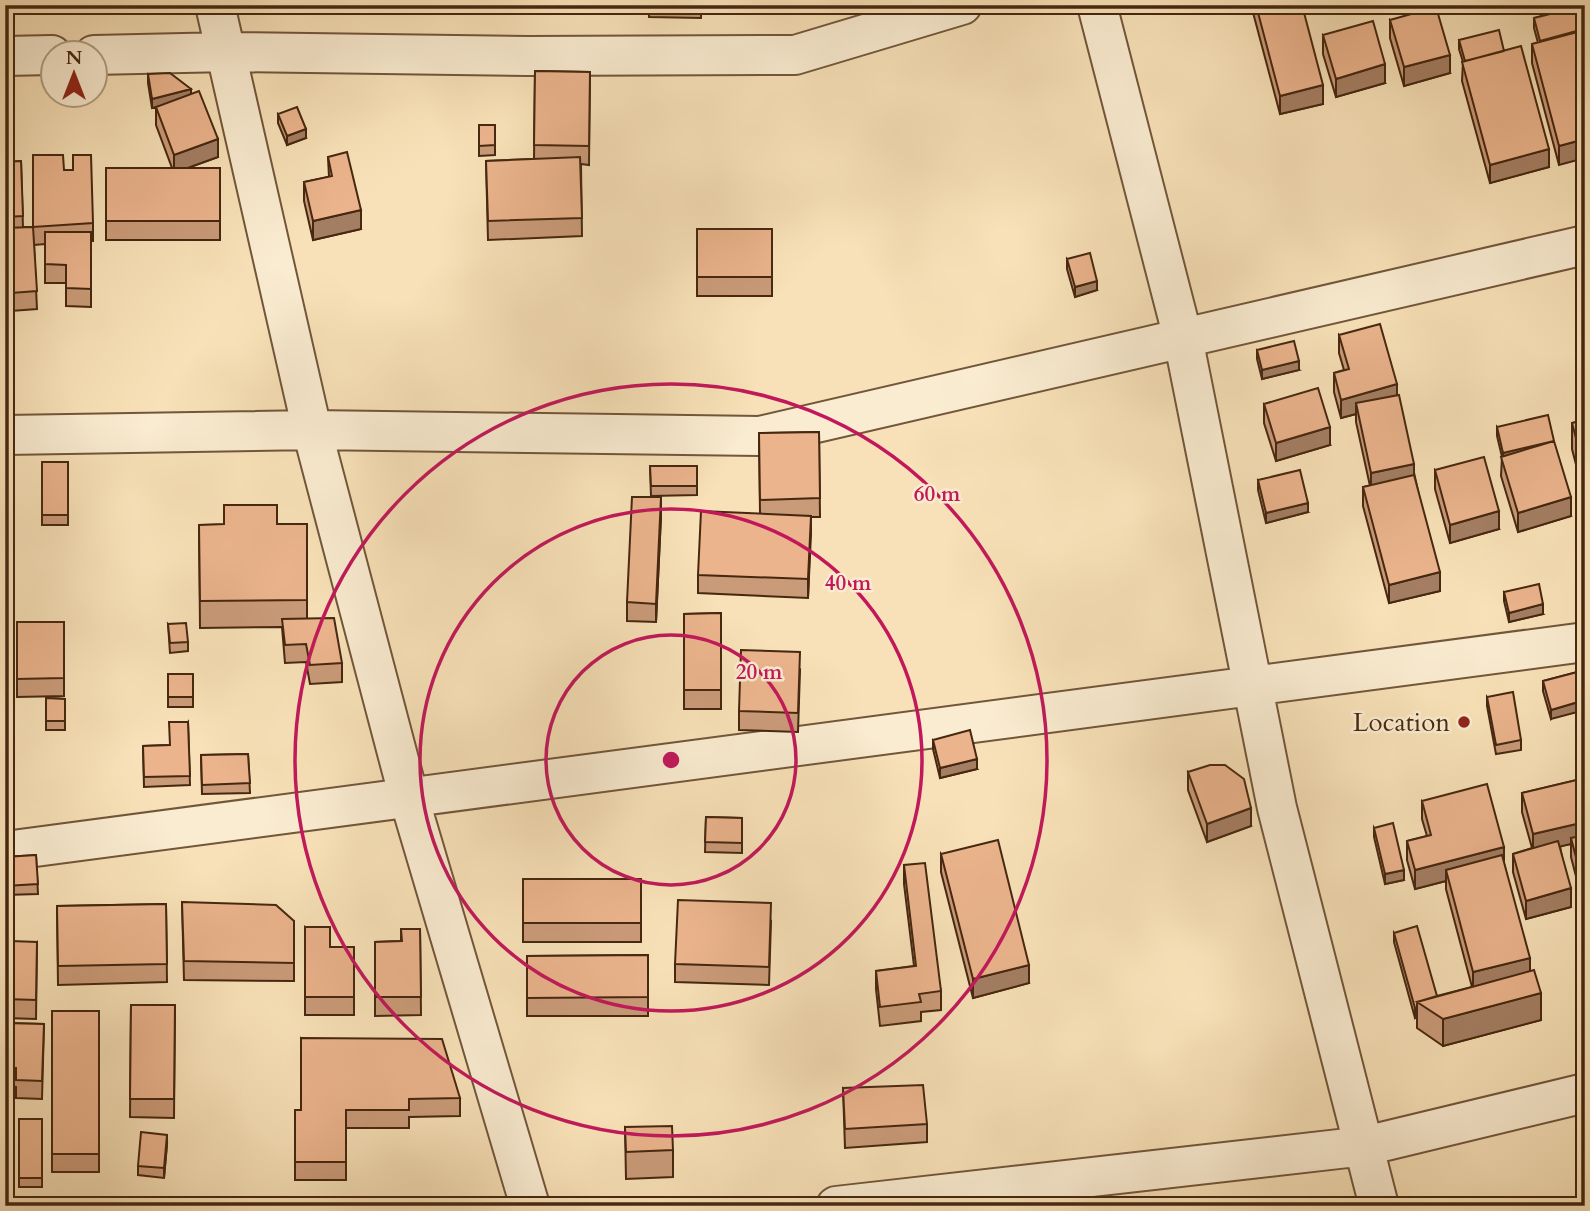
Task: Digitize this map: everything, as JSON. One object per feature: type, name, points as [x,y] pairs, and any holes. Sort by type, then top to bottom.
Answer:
[{"type":"street","points":[[215,5],[228,52],[312,430],[409,798],[530,1206]]},
{"type":"street","points":[[108,55],[228,52],[528,56],[795,55],[962,5]]},
{"type":"street","points":[[1097,5],[1124,117],[1184,338],[1255,686],[1276,808],[1379,1206]]},
{"type":"street","points":[[5,56],[38,55]]},
{"type":"street","points":[[5,435],[312,430],[760,436],[1585,245]]},
{"type":"street","points":[[5,851],[1585,642]]},
{"type":"street","points":[[836,1206],[1365,1146],[1585,1093]]},
{"type":"building","points":[[1256,5],[1302,5],[1323,85],[1280,96]]},
{"type":"building","points":[[1436,7],[1450,55],[1404,67],[1390,20]]},
{"type":"building","points":[[1578,7],[1584,29],[1540,41],[1534,18]]},
{"type":"building","points":[[1373,21],[1385,64],[1336,79],[1323,35]]},
{"type":"building","points":[[1499,30],[1504,51],[1465,61],[1459,40]]},
{"type":"building","points":[[1585,30],[1585,139],[1559,146],[1532,44]]},
{"type":"building","points":[[1521,46],[1549,149],[1490,165],[1462,62]]},
{"type":"building","points":[[535,71],[590,72],[589,146],[534,145]]},
{"type":"building","points":[[170,73],[191,89],[152,99],[148,74]]},
{"type":"building","points":[[199,91],[218,139],[174,155],[156,107]]},
{"type":"building","points":[[297,107],[306,129],[287,136],[278,114]]},
{"type":"building","points":[[479,125],[495,125],[495,145],[479,146]]},
{"type":"building","points":[[347,152],[361,210],[313,221],[304,182],[332,176],[328,157]]},
{"type":"building","points":[[33,155],[63,155],[64,170],[73,170],[73,155],[91,155],[93,223],[33,227]]},
{"type":"building","points":[[580,157],[582,218],[488,221],[486,161]]},
{"type":"building","points":[[21,161],[23,216],[5,217],[5,162]]},
{"type":"building","points":[[106,168],[220,168],[220,221],[106,221]]},
{"type":"building","points":[[33,227],[37,291],[11,293],[9,274],[5,274],[5,228]]},
{"type":"building","points":[[697,229],[772,229],[772,277],[697,277]]},
{"type":"building","points":[[45,232],[91,232],[91,289],[66,288],[66,265],[45,264]]},
{"type":"building","points":[[1090,253],[1097,281],[1075,287],[1067,259]]},
{"type":"building","points":[[1380,324],[1397,384],[1341,400],[1334,373],[1349,369],[1339,335]]},
{"type":"building","points":[[1294,341],[1299,361],[1262,370],[1257,350]]},
{"type":"building","points":[[1318,388],[1330,427],[1276,443],[1264,404]]},
{"type":"building","points":[[1399,395],[1414,464],[1371,473],[1356,403]]},
{"type":"building","points":[[1548,415],[1554,441],[1503,453],[1497,427]]},
{"type":"building","points":[[1585,420],[1585,472],[1572,423]]},
{"type":"building","points":[[819,432],[820,498],[760,500],[759,433]]},
{"type":"building","points":[[1554,441],[1571,497],[1518,513],[1501,457]]},
{"type":"building","points":[[1484,457],[1499,511],[1450,525],[1435,470]]},
{"type":"building","points":[[42,462],[68,462],[68,515],[42,515]]},
{"type":"building","points":[[650,466],[697,466],[697,486],[651,486]]},
{"type":"building","points":[[1300,470],[1308,503],[1266,513],[1258,480]]},
{"type":"building","points":[[1414,475],[1440,572],[1389,585],[1363,487]]},
{"type":"building","points":[[632,497],[661,497],[656,604],[627,602]]},
{"type":"building","points":[[224,505],[277,505],[277,524],[307,524],[307,600],[200,601],[199,525],[224,524]]},
{"type":"building","points":[[701,511],[811,516],[808,579],[698,575]]},
{"type":"building","points":[[1539,584],[1543,604],[1509,613],[1504,592]]},
{"type":"building","points":[[721,613],[721,690],[684,690],[684,614]]},
{"type":"building","points":[[334,618],[342,663],[310,665],[306,644],[285,645],[282,619]]},
{"type":"building","points":[[17,622],[64,622],[64,678],[17,679]]},
{"type":"building","points":[[186,623],[188,642],[170,643],[168,624]]},
{"type":"building","points":[[741,650],[800,652],[798,713],[739,711]]},
{"type":"building","points":[[1585,670],[1585,700],[1551,710],[1543,681]]},
{"type":"building","points":[[168,674],[193,674],[193,697],[168,697]]},
{"type":"building","points":[[1513,692],[1521,740],[1496,745],[1487,697]]},
{"type":"building","points":[[46,698],[65,699],[65,721],[46,721]]},
{"type":"building","points":[[169,722],[188,722],[190,776],[144,777],[143,746],[170,745]]},
{"type":"building","points":[[970,730],[977,759],[940,768],[933,740]]},
{"type":"building","points":[[248,754],[250,783],[202,785],[201,755]]},
{"type":"building","points":[[1210,765],[1225,765],[1244,779],[1251,808],[1207,824],[1188,772]]},
{"type":"building","points":[[1585,778],[1585,822],[1533,834],[1522,793]]},
{"type":"building","points":[[1487,784],[1504,847],[1415,870],[1407,841],[1431,835],[1422,801]]},
{"type":"building","points":[[706,817],[742,818],[742,843],[705,842]]},
{"type":"building","points":[[1393,823],[1404,870],[1385,874],[1374,828]]},
{"type":"building","points":[[1585,835],[1585,892],[1571,838]]},
{"type":"building","points":[[998,840],[1029,965],[973,979],[941,854]]},
{"type":"building","points":[[1558,841],[1571,888],[1526,901],[1513,854]]},
{"type":"building","points":[[36,855],[38,884],[5,886],[5,857]]},
{"type":"building","points":[[1502,855],[1530,958],[1473,972],[1446,870]]},
{"type":"building","points":[[925,863],[941,991],[919,994],[921,1002],[880,1007],[876,971],[916,966],[904,865]]},
{"type":"building","points":[[523,879],[641,879],[641,923],[523,923]]},
{"type":"building","points":[[678,900],[771,903],[769,967],[675,964]]},
{"type":"building","points":[[182,902],[276,905],[294,921],[294,963],[184,961]]},
{"type":"building","points":[[166,904],[167,964],[58,966],[57,906]]},
{"type":"building","points":[[1417,926],[1437,996],[1417,1002],[1415,1008],[1394,933]]},
{"type":"building","points":[[305,927],[330,927],[330,947],[354,947],[354,997],[305,997]]},
{"type":"building","points":[[401,929],[420,929],[421,997],[375,997],[375,942],[402,941]]},
{"type":"building","points":[[11,941],[37,942],[36,1000],[5,999],[5,957],[11,957]]},
{"type":"building","points":[[648,955],[648,997],[527,998],[527,956]]},
{"type":"building","points":[[1534,970],[1541,993],[1443,1019],[1417,1002]]},
{"type":"building","points":[[131,1005],[175,1005],[174,1099],[130,1099]]},
{"type":"building","points":[[52,1011],[99,1011],[99,1154],[52,1154]]},
{"type":"building","points":[[5,1023],[44,1024],[42,1081],[16,1080],[16,1068],[5,1068]]},
{"type":"building","points":[[301,1038],[442,1039],[460,1098],[409,1099],[409,1110],[346,1110],[346,1162],[295,1162],[295,1110],[301,1110]]},
{"type":"building","points":[[923,1085],[927,1124],[845,1129],[843,1088]]},
{"type":"building","points":[[19,1119],[42,1119],[42,1178],[19,1178]]},
{"type":"building","points":[[672,1126],[673,1150],[626,1152],[625,1127]]},
{"type":"building","points":[[141,1132],[167,1135],[164,1168],[138,1166]]},
{"type":"place","name":"Location","points":[[1464,722]]}]
